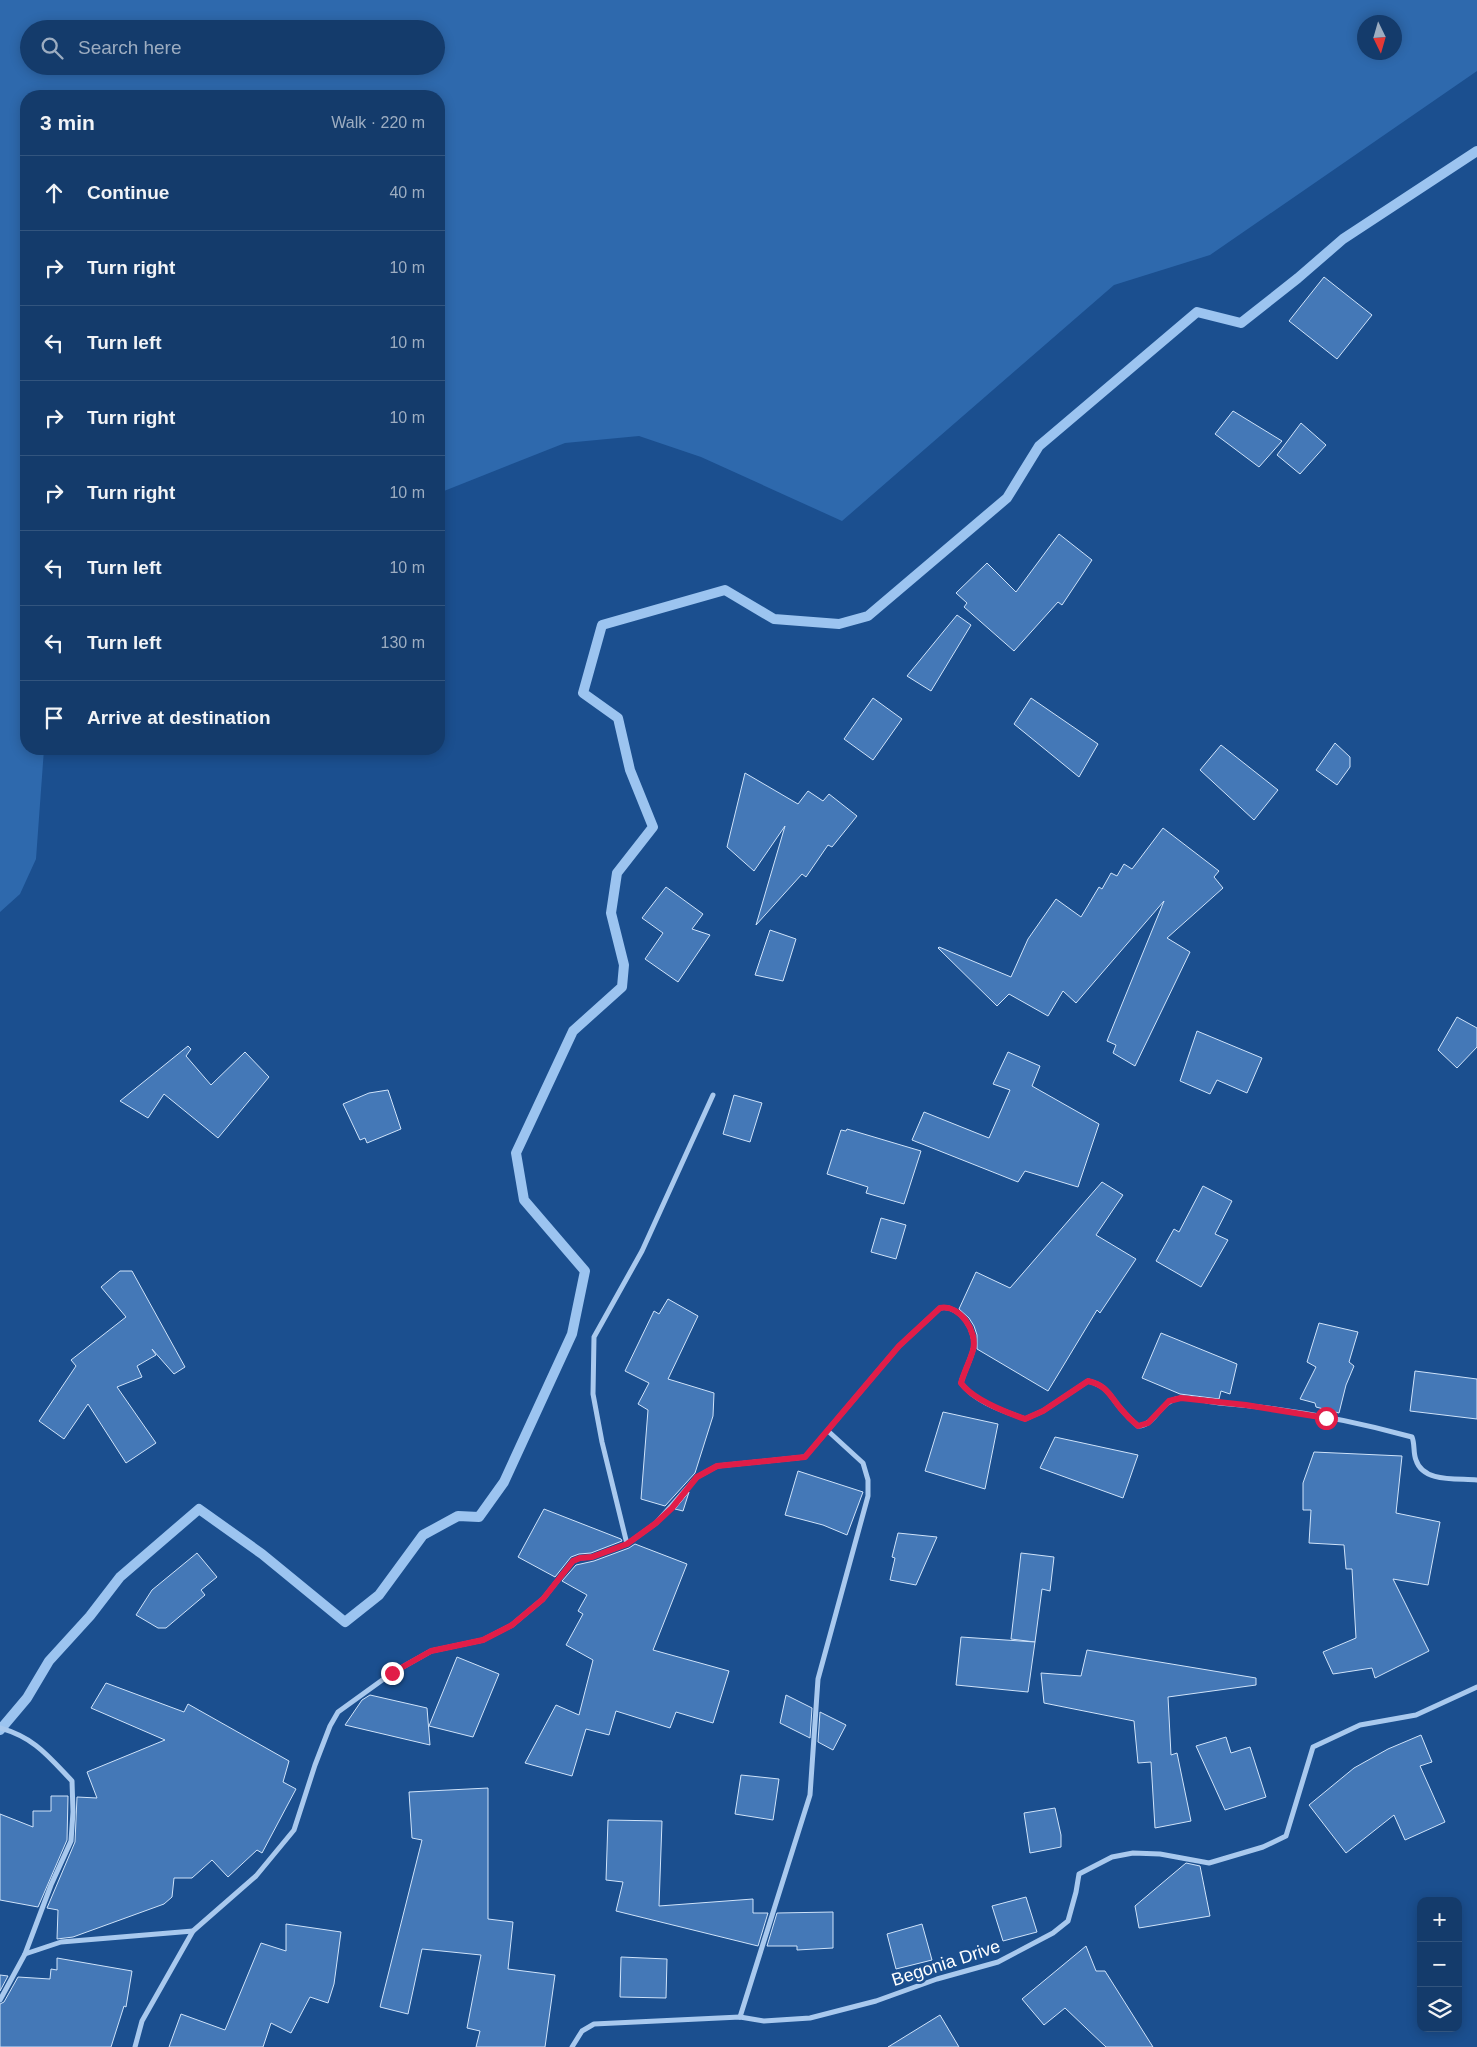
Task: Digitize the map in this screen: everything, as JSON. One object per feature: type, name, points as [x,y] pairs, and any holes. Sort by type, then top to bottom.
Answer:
[{"type":"street","points":[[627,1544],[602,1442],[593,1394],[594,1337],[642,1251],[713,1095]]},
{"type":"street","points":[[135,2047],[142,2021],[194,1931],[256,1876],[294,1830],[327,1734],[338,1712],[392,1673],[431,1651],[483,1640],[512,1625],[543,1599],[573,1561],[592,1557],[627,1544],[656,1523],[672,1508],[697,1477],[717,1466],[805,1457],[899,1346],[935,1310],[944,1307],[960,1312],[973,1335],[973,1349],[965,1367],[962,1386],[972,1394],[999,1409],[1025,1419],[1043,1411],[1088,1381],[1100,1384],[1109,1392],[1121,1409],[1138,1426],[1148,1423],[1169,1401],[1181,1398],[1246,1405],[1326,1418],[1412,1437],[1415,1459],[1428,1475],[1477,1480]]},
{"type":"street","points":[[740,2016],[810,1795],[818,1680],[868,1496],[868,1480],[863,1464],[828,1431]]},
{"type":"street","name":"Begonia Drive","points":[[572,2047],[582,2031],[594,2024],[740,2016],[764,2021],[810,2018],[876,2001],[937,1979],[998,1962],[1053,1933],[1068,1921],[1079,1874],[1112,1857],[1134,1852],[1210,1863],[1263,1848],[1286,1836],[1312,1747],[1360,1725],[1416,1716],[1477,1688]]},
{"type":"street","points":[[0,1728],[38,1745],[72,1781],[73,1812],[71,1841],[51,1885],[25,1954],[0,2000]]},
{"type":"street","points":[[25,1954],[61,1942],[194,1931]]},
{"type":"shaded area","points":[[0,0],[1477,0],[1477,71],[1210,255],[1114,285],[842,521],[701,457],[639,436],[565,443],[445,491],[445,90],[20,90],[20,755],[44,755],[36,859],[20,894],[0,912]]},
{"type":"building","points":[[1324,277],[1372,315],[1337,359],[1289,321]]},
{"type":"building","points":[[1233,411],[1282,441],[1259,467],[1215,434]]},
{"type":"building","points":[[1301,423],[1326,445],[1300,474],[1277,455]]},
{"type":"building","points":[[1059,534],[1092,560],[1062,605],[1058,602],[1014,651],[964,607],[967,603],[956,593],[987,563],[1016,592]]},
{"type":"building","points":[[957,615],[971,625],[931,691],[907,676]]},
{"type":"building","points":[[873,698],[902,719],[873,760],[844,739]]},
{"type":"building","points":[[1031,698],[1098,744],[1079,777],[1014,724]]},
{"type":"building","points":[[1335,743],[1350,757],[1350,767],[1337,785],[1316,770]]},
{"type":"building","points":[[1221,745],[1278,790],[1254,820],[1200,770]]},
{"type":"building","points":[[745,773],[798,804],[808,791],[823,801],[829,794],[857,816],[832,847],[828,845],[806,877],[802,874],[756,925],[785,826],[754,871],[727,847]]},
{"type":"building","points":[[1163,828],[1219,871],[1214,877],[1223,888],[1167,938],[1190,952],[1135,1066],[1113,1053],[1116,1045],[1107,1041],[1164,901],[1076,1003],[1063,991],[1048,1016],[1009,994],[997,1006],[938,948],[1011,977],[1028,939],[1056,899],[1081,917],[1099,887],[1102,889],[1111,873],[1117,876],[1124,864],[1132,869]]},
{"type":"building","points":[[666,887],[703,914],[692,929],[710,935],[678,982],[645,959],[663,933],[642,918]]},
{"type":"building","points":[[770,930],[796,939],[783,981],[755,975]]},
{"type":"building","points":[[1457,1017],[1477,1028],[1477,1047],[1457,1068],[1438,1050]]},
{"type":"building","points":[[1197,1031],[1262,1058],[1247,1093],[1217,1080],[1210,1094],[1180,1081]]},
{"type":"building","points":[[188,1046],[191,1049],[186,1056],[211,1085],[245,1052],[269,1077],[218,1138],[164,1094],[148,1118],[120,1101]]},
{"type":"building","points":[[1008,1052],[1040,1066],[1032,1086],[1099,1124],[1078,1187],[1025,1171],[1018,1182],[912,1140],[924,1112],[989,1138],[1010,1090],[993,1084]]},
{"type":"building","points":[[388,1090],[401,1129],[367,1143],[365,1138],[360,1140],[343,1104],[369,1093]]},
{"type":"building","points":[[734,1095],[762,1103],[750,1142],[723,1134]]},
{"type":"building","points":[[847,1129],[921,1151],[904,1204],[866,1193],[868,1187],[827,1174],[841,1130],[846,1131]]},
{"type":"building","points":[[1102,1182],[1123,1195],[1096,1235],[1136,1259],[1100,1313],[1097,1310],[1048,1391],[977,1349],[977,1335],[974,1326],[969,1318],[959,1309],[976,1272],[1010,1288]]},
{"type":"building","points":[[1203,1186],[1232,1201],[1215,1234],[1228,1240],[1201,1287],[1156,1261],[1174,1229],[1179,1232]]},
{"type":"building","points":[[881,1218],[906,1225],[896,1259],[871,1252]]},
{"type":"building","points":[[120,1271],[132,1271],[185,1367],[174,1374],[152,1349],[156,1355],[137,1366],[142,1377],[117,1387],[156,1443],[126,1463],[88,1404],[64,1439],[39,1421],[76,1366],[71,1360],[126,1317],[101,1287]]},
{"type":"building","points":[[668,1299],[698,1316],[668,1379],[714,1393],[713,1416],[695,1473],[665,1506],[641,1499],[648,1410],[638,1404],[649,1383],[625,1371],[654,1311],[659,1314]]},
{"type":"building","points":[[1319,1323],[1358,1332],[1349,1362],[1354,1366],[1346,1385],[1339,1413],[1316,1407],[1315,1403],[1300,1399],[1316,1367],[1307,1362]]},
{"type":"building","points":[[1161,1333],[1237,1364],[1230,1394],[1221,1391],[1219,1399],[1180,1394],[1142,1378]]},
{"type":"building","points":[[1415,1371],[1477,1379],[1477,1419],[1410,1411]]},
{"type":"building","points":[[943,1412],[998,1424],[985,1489],[925,1471]]},
{"type":"building","points":[[1055,1437],[1138,1455],[1123,1498],[1040,1468]]},
{"type":"building","points":[[1314,1452],[1402,1456],[1396,1513],[1440,1522],[1428,1585],[1393,1579],[1429,1651],[1375,1678],[1372,1668],[1333,1674],[1323,1652],[1356,1638],[1352,1569],[1346,1569],[1344,1545],[1309,1543],[1311,1510],[1303,1510],[1303,1483]]},
{"type":"building","points":[[798,1471],[863,1492],[847,1535],[823,1525],[785,1515]]},
{"type":"building","points":[[689,1492],[683,1511],[675,1509]]},
{"type":"building","points":[[544,1509],[622,1541],[591,1553],[571,1557],[555,1577],[518,1557]]},
{"type":"building","points":[[898,1533],[937,1537],[916,1585],[890,1580],[895,1558],[892,1557]]},
{"type":"building","points":[[635,1544],[687,1564],[653,1650],[729,1671],[713,1723],[676,1712],[670,1728],[616,1711],[609,1735],[586,1729],[572,1776],[525,1763],[556,1705],[579,1715],[593,1660],[566,1645],[583,1614],[578,1611],[587,1595],[562,1581],[576,1565],[594,1561]]},
{"type":"building","points":[[197,1553],[217,1577],[201,1590],[205,1595],[166,1628],[158,1628],[136,1615],[152,1590]]},
{"type":"building","points":[[1021,1553],[1054,1557],[1050,1591],[1042,1589],[1035,1642],[1011,1639]]},
{"type":"building","points":[[961,1637],[1035,1642],[1028,1692],[956,1685]]},
{"type":"building","points":[[1087,1650],[1256,1678],[1256,1685],[1168,1697],[1171,1755],[1177,1753],[1191,1821],[1155,1828],[1151,1762],[1138,1763],[1134,1721],[1044,1703],[1041,1673],[1081,1676]]},
{"type":"building","points":[[457,1657],[499,1674],[473,1737],[429,1726]]},
{"type":"building","points":[[106,1683],[184,1712],[188,1704],[289,1761],[283,1782],[296,1789],[262,1853],[257,1850],[228,1877],[212,1860],[192,1878],[174,1878],[172,1897],[164,1904],[73,1937],[57,1939],[58,1910],[47,1908],[75,1842],[77,1797],[97,1798],[87,1772],[165,1740],[91,1708]]},
{"type":"building","points":[[370,1695],[427,1708],[430,1745],[345,1725],[362,1700]]},
{"type":"building","points":[[786,1695],[812,1708],[810,1738],[780,1723]]},
{"type":"building","points":[[820,1712],[846,1725],[833,1750],[818,1742]]},
{"type":"building","points":[[1421,1735],[1432,1762],[1420,1766],[1445,1822],[1405,1840],[1394,1815],[1346,1853],[1309,1805],[1354,1768],[1388,1749]]},
{"type":"building","points":[[1226,1737],[1231,1753],[1250,1747],[1266,1797],[1225,1810],[1196,1746]]},
{"type":"building","points":[[741,1775],[779,1779],[773,1820],[735,1814]]},
{"type":"building","points":[[488,1788],[488,1919],[513,1922],[508,1969],[555,1975],[545,2047],[476,2047],[480,2031],[467,2028],[481,1955],[422,1949],[408,2014],[380,2007],[422,1840],[412,1838],[409,1792]]},
{"type":"building","points":[[51,1796],[68,1796],[67,1840],[38,1907],[0,1900],[0,1814],[33,1827],[33,1811],[51,1811]]},
{"type":"building","points":[[1055,1808],[1061,1835],[1061,1847],[1030,1853],[1024,1813]]},
{"type":"building","points":[[608,1820],[662,1821],[659,1906],[753,1899],[753,1913],[768,1913],[758,1946],[616,1911],[623,1882],[606,1880]]},
{"type":"building","points":[[1186,1863],[1200,1866],[1210,1916],[1139,1928],[1135,1906]]},
{"type":"building","points":[[1026,1897],[1037,1932],[1003,1941],[992,1906]]},
{"type":"building","points":[[833,1912],[833,1948],[797,1950],[797,1946],[767,1946],[777,1913]]},
{"type":"building","points":[[286,1924],[341,1932],[334,1984],[328,2003],[310,1997],[291,2033],[271,2023],[263,2047],[169,2047],[181,2014],[225,2030],[261,1943],[286,1951]]},
{"type":"building","points":[[922,1924],[932,1960],[896,1969],[887,1934]]},
{"type":"building","points":[[1086,1946],[1096,1971],[1105,1971],[1153,2047],[1106,2047],[1065,2008],[1044,2025],[1022,1999]]},
{"type":"building","points":[[621,1957],[667,1959],[666,1998],[620,1997]]},
{"type":"building","points":[[57,1958],[132,1971],[126,2007],[124,2006],[111,2047],[0,2047],[0,2004],[4,2002],[18,1977],[50,1979],[51,1969],[57,1970]]},
{"type":"building","points":[[0,1975],[8,1976],[0,1991]]},
{"type":"building","points":[[940,2015],[959,2047],[888,2047]]},
{"type":"waterway","points":[[0,1730],[27,1698],[49,1661],[90,1616],[120,1577],[199,1509],[262,1554],[345,1622],[379,1595],[423,1535],[458,1516],[479,1517],[504,1482],[572,1334],[585,1271],[524,1200],[516,1153],[573,1031],[622,987],[624,965],[611,913],[617,873],[653,827],[630,770],[618,718],[583,693],[602,625],[725,590],[774,619],[839,624],[868,616],[1007,498],[1039,446],[1197,312],[1241,323],[1343,239],[1477,151]]},
{"type":"route","points":[[392,1673],[431,1651],[483,1640],[512,1625],[543,1599],[573,1561],[592,1557],[627,1544],[656,1523],[672,1508],[697,1477],[717,1466],[805,1457],[899,1346],[935,1310],[940,1308],[952,1308],[960,1312],[973,1335],[973,1349],[965,1367],[962,1386],[972,1394],[999,1409],[1025,1419],[1043,1411],[1088,1381],[1100,1384],[1109,1392],[1121,1409],[1138,1426],[1144,1426],[1148,1423],[1169,1401],[1181,1398],[1246,1405],[1326,1418]]}]
